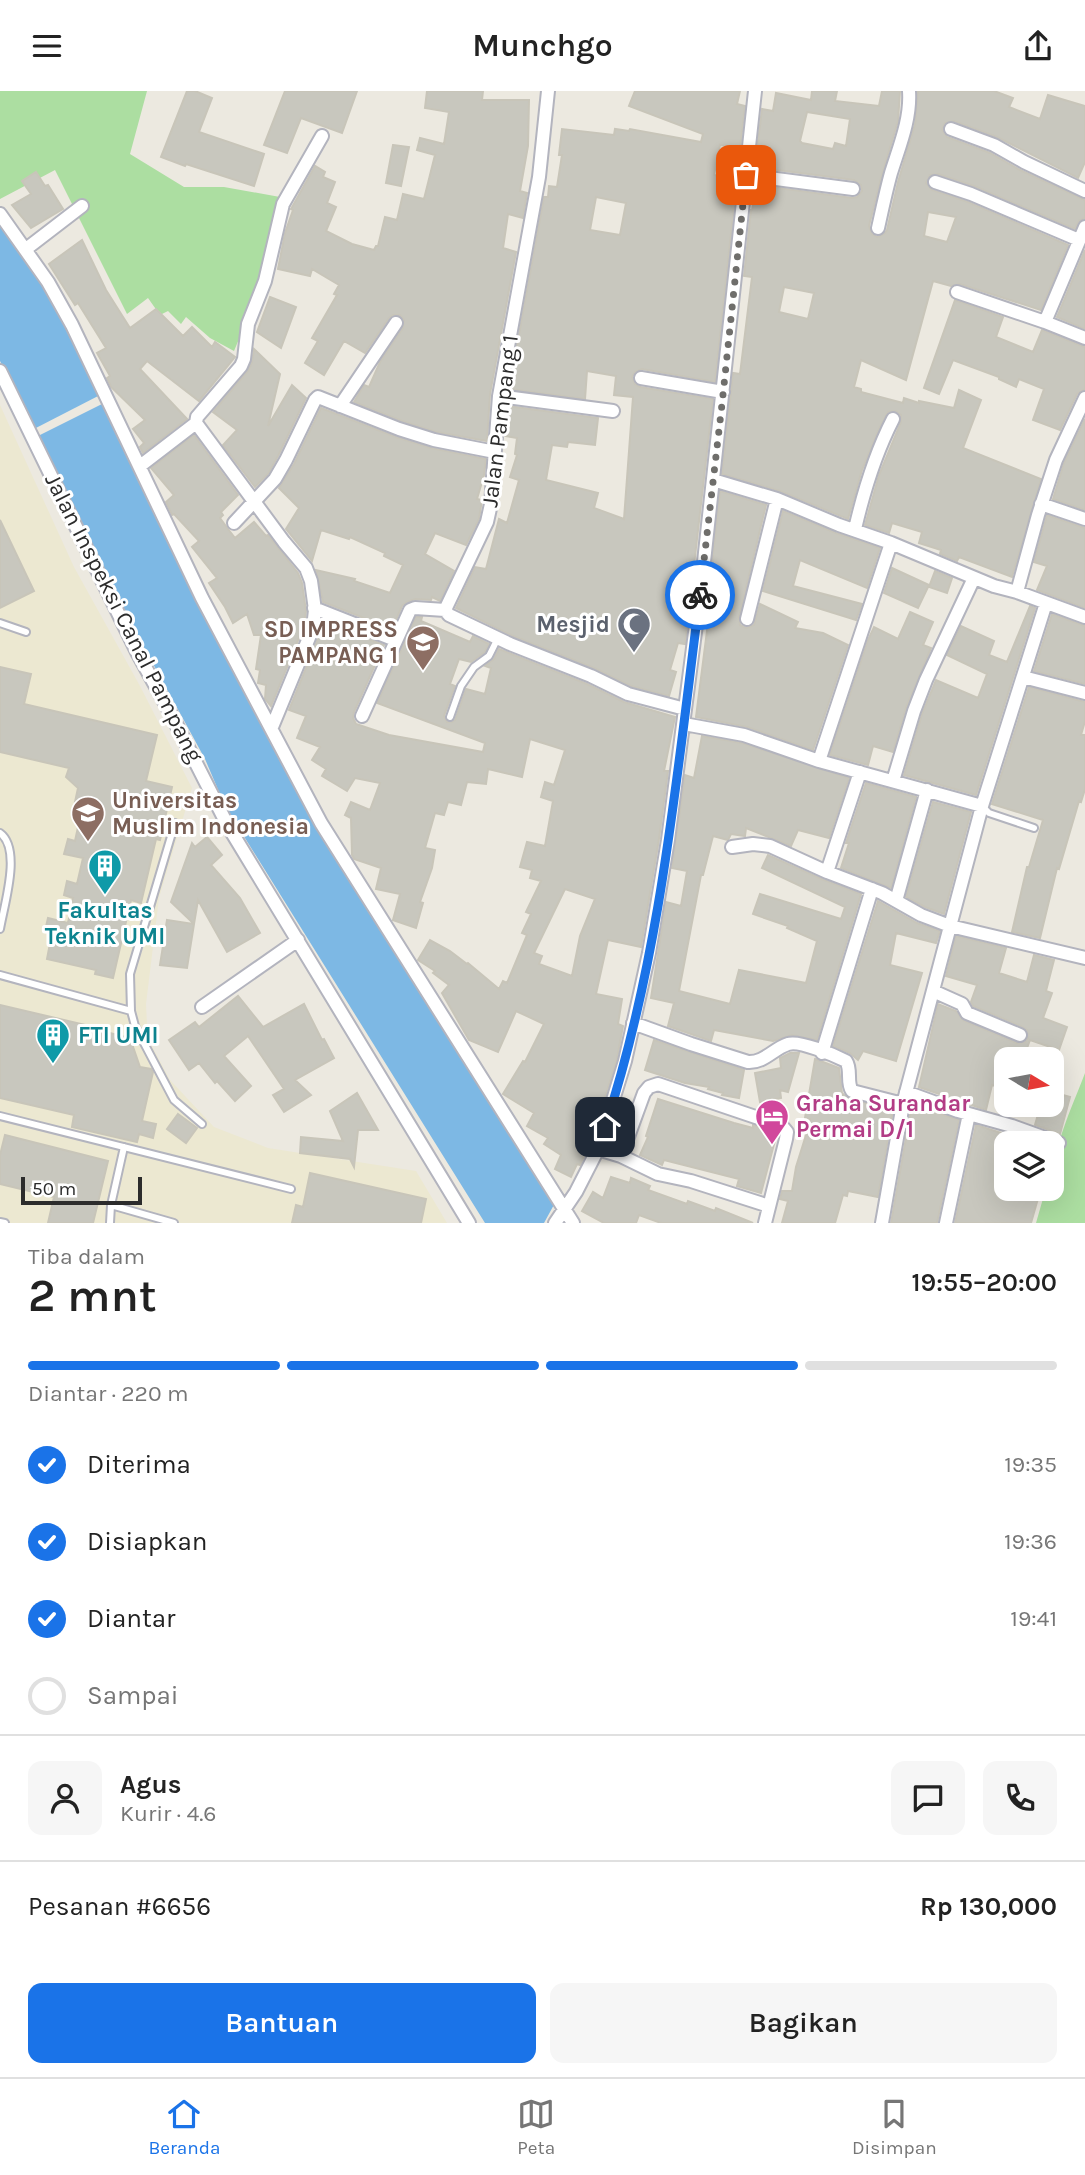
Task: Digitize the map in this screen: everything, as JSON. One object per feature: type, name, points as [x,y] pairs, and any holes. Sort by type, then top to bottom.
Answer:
[{"type":"street","name":"Jalan Pampang 1","points":[[445,610],[487,522],[491,504],[499,396],[539,177],[548,91]]},
{"type":"street","points":[[560,1215],[576,1192],[598,1149],[625,1061],[649,953],[684,724],[755,91]]},
{"type":"street","points":[[878,228],[909,111],[909,91]]},
{"type":"street","points":[[951,129],[994,145],[1085,191]]},
{"type":"street","points":[[140,466],[196,423],[197,417],[243,363],[248,324],[265,281],[283,204],[322,136]]},
{"type":"street","points":[[746,175],[853,190]]},
{"type":"street","points":[[935,183],[971,194],[1079,240]]},
{"type":"street","points":[[26,249],[82,206]]},
{"type":"street","points":[[0,214],[26,249],[72,325],[202,598],[321,823],[560,1215],[573,1223]]},
{"type":"street","points":[[1045,322],[1085,227]]},
{"type":"street","points":[[957,292],[1085,338]]},
{"type":"street","points":[[341,406],[396,323]]},
{"type":"street","name":"Jalan Inspeksi Canal Pampang","points":[[0,371],[138,654],[228,826],[468,1223]]},
{"type":"street","points":[[641,378],[723,392]]},
{"type":"street","points":[[499,396],[612,411]]},
{"type":"street","points":[[234,523],[275,479],[316,398],[320,397],[372,420],[434,440],[495,452]]},
{"type":"street","points":[[1017,592],[1056,460],[1080,420],[1085,398]]},
{"type":"street","points":[[855,529],[869,474],[893,419]]},
{"type":"street","points":[[196,423],[306,568],[311,581],[313,628],[272,727]]},
{"type":"street","points":[[713,480],[777,499],[1006,590],[1085,617]]},
{"type":"street","points":[[747,619],[777,499]]},
{"type":"street","points":[[1041,504],[1085,519]]},
{"type":"street","points":[[819,761],[891,543]]},
{"type":"street","points":[[893,781],[926,680],[974,577]]},
{"type":"street","points":[[882,1223],[905,1098],[950,926],[982,806],[1046,603]]},
{"type":"street","points":[[314,608],[395,640]]},
{"type":"street","points":[[362,716],[411,609],[445,610],[449,615],[498,638],[628,694],[685,709]]},
{"type":"street","points":[[1023,677],[1085,693]]},
{"type":"street","points":[[684,724],[744,735],[819,761],[982,806]]},
{"type":"street","points":[[827,873],[860,772]]},
{"type":"street","points":[[896,901],[927,790]]},
{"type":"street","points":[[732,847],[753,844],[770,846],[827,873],[872,889],[921,915],[950,926],[1085,958]]},
{"type":"street","points":[[822,1053],[872,889]]},
{"type":"street","points":[[202,1007],[298,940]]},
{"type":"street","points":[[933,991],[962,1004],[967,1013],[1020,1035]]},
{"type":"street","points":[[633,1023],[748,1062],[756,1062],[791,1043],[809,1046],[846,1061],[849,1066],[849,1087],[852,1091],[905,1098],[1027,1131]]},
{"type":"street","points":[[621,1156],[644,1093],[649,1087],[658,1084],[785,1128],[786,1139],[765,1223]]},
{"type":"street","points":[[946,1223],[969,1114]]},
{"type":"street","points":[[598,1149],[621,1156],[658,1174],[691,1181],[769,1206]]},
{"type":"lane","points":[[0,623],[26,632]]},
{"type":"lane","points":[[450,716],[461,686],[474,667],[489,656],[498,638]]},
{"type":"lane","points":[[982,806],[989,813],[1034,828]]},
{"type":"lane","points":[[175,823],[130,974],[131,1011],[135,1026],[174,1100],[202,1124]]},
{"type":"lane","points":[[0,833],[6,837],[12,861],[0,929]]},
{"type":"lane","points":[[0,975],[131,1011]]},
{"type":"lane","points":[[0,1116],[290,1189]]},
{"type":"lane","points":[[110,1223],[111,1205],[124,1147]]},
{"type":"lane","points":[[111,1205],[174,1223]]},
{"type":"shaded area","name":"Universitas Muslim Indonesia","points":[[0,405],[74,567],[140,686],[192,788],[159,898],[146,1004],[152,1046],[170,1080],[214,1127],[268,1148],[416,1171],[447,1223],[0,1223]]},
{"type":"green space","points":[[0,91],[147,91],[130,154],[184,187],[224,187],[280,197],[261,286],[234,351],[210,338],[186,317],[181,324],[168,311],[160,315],[148,298],[127,314],[55,170],[0,199]]},
{"type":"green space","points":[[1085,1073],[1085,1223],[1036,1223],[1042,1201],[1064,1201],[1063,1131]]},
{"type":"water","points":[[0,224],[69,330],[303,798],[556,1201],[544,1223],[485,1223],[225,806],[205,759],[122,607],[0,361]]},
{"type":"pier","points":[[102,394],[106,402],[36,437],[32,430]]},
{"type":"building","points":[[187,91],[195,91],[212,98],[199,132],[264,154],[254,186],[161,157]]},
{"type":"building","points":[[285,91],[357,91],[342,133],[301,118],[287,153],[264,145]]},
{"type":"building","points":[[427,91],[483,91],[482,100],[529,100],[528,146],[520,191],[527,193],[523,218],[508,214],[503,248],[516,252],[490,394],[487,441],[436,432],[354,402],[364,385],[369,387],[380,362],[403,328],[404,320],[400,315],[389,318],[365,353],[344,341],[324,375],[305,363],[318,341],[312,338],[337,295],[334,294],[339,285],[312,269],[310,276],[278,269],[293,210],[291,209],[315,166],[325,172],[323,177],[335,182],[327,203],[336,207],[326,231],[352,244],[374,250],[378,246],[385,217],[397,220],[403,194],[424,199],[435,155],[417,150],[420,138],[444,144],[449,112],[425,108]]},
{"type":"building","points":[[635,91],[740,91],[737,104],[745,106],[740,148],[720,145],[714,175],[730,177],[726,204],[734,206],[715,382],[642,369],[632,377],[640,387],[713,399],[685,644],[678,643],[670,670],[676,672],[669,696],[631,686],[594,668],[513,636],[456,608],[475,567],[486,569],[499,519],[507,523],[519,480],[510,477],[517,455],[517,438],[505,436],[507,406],[598,418],[595,445],[568,442],[567,447],[552,445],[546,480],[598,493],[594,508],[624,519],[633,397],[614,395],[616,376],[587,371],[585,399],[509,389],[544,197],[548,197],[549,186],[557,187],[562,155],[559,155],[562,129],[614,135],[615,129],[630,129],[701,142],[703,134],[629,106]],"holes":[[[596,197],[626,203],[620,235],[590,230]]]},
{"type":"building","points":[[812,91],[837,91],[835,101],[879,106],[882,91],[900,91],[898,121],[869,226],[872,234],[877,237],[887,230],[915,124],[918,91],[994,91],[1013,98],[1009,107],[1040,119],[1048,95],[1085,106],[1085,162],[1078,178],[997,137],[954,121],[945,123],[942,130],[947,137],[990,153],[1085,200],[1085,218],[1079,221],[1075,229],[974,186],[938,174],[930,175],[926,183],[932,190],[968,202],[1068,245],[1041,310],[960,284],[951,286],[933,281],[906,380],[861,360],[854,387],[861,389],[861,392],[903,403],[904,398],[954,408],[959,390],[981,400],[963,448],[1041,479],[1012,577],[959,557],[957,561],[940,554],[941,550],[919,543],[922,532],[892,523],[889,533],[865,525],[879,475],[901,422],[901,415],[896,411],[888,412],[879,429],[862,470],[848,519],[780,491],[722,474],[733,373],[740,374],[752,277],[744,276],[751,210],[757,185],[852,198],[862,191],[861,185],[854,180],[762,168],[764,151],[757,150],[762,109],[773,111],[776,93],[811,100]],"holes":[[[807,112],[850,119],[846,146],[835,143],[833,149],[802,143],[800,141]],[[928,212],[956,217],[947,242],[924,236]],[[784,287],[814,293],[808,319],[779,312]]]},
{"type":"building","points":[[393,145],[409,147],[401,186],[386,183]]},
{"type":"building","points":[[36,172],[63,209],[31,228],[12,205],[31,194],[22,181]]},
{"type":"building","points":[[82,240],[106,290],[130,328],[156,309],[183,336],[192,327],[212,347],[215,342],[235,357],[199,401],[147,361],[140,369],[187,419],[143,453],[140,447],[144,443],[133,429],[145,420],[111,387],[107,378],[110,376],[97,353],[106,348],[49,264]]},
{"type":"building","points":[[1085,250],[1085,329],[1057,317]]},
{"type":"building","points":[[270,297],[296,307],[281,348],[257,332]]},
{"type":"building","points":[[955,300],[1003,317],[996,337],[1033,352],[1042,330],[1085,347],[1085,389],[1077,394],[1060,430],[1033,420],[1044,389],[1019,379],[1016,387],[999,377],[953,360],[939,394],[924,388]]},
{"type":"building","points":[[254,349],[280,374],[268,426],[292,385],[306,398],[268,474],[255,487],[223,445],[237,430],[213,412],[248,371]]},
{"type":"building","points":[[321,408],[431,448],[486,459],[477,499],[482,500],[479,519],[466,545],[435,533],[425,554],[454,571],[440,601],[432,597],[431,600],[415,599],[407,602],[402,606],[392,629],[323,602],[316,570],[355,579],[354,581],[390,593],[403,565],[384,556],[385,553],[350,537],[349,539],[321,530],[312,561],[286,529],[299,508],[279,488],[294,464]]},
{"type":"building","points":[[1085,419],[1085,510],[1053,499],[1064,463]]},
{"type":"building","points":[[194,435],[238,495],[221,512],[223,515],[220,518],[228,529],[235,538],[254,522],[268,535],[298,573],[302,583],[306,611],[304,626],[271,706],[265,699],[266,685],[258,683],[260,670],[256,669],[261,635],[254,635],[247,614],[233,623],[209,583],[217,578],[192,547],[199,541],[174,514],[172,515],[166,502],[174,495],[151,468]]},
{"type":"building","points":[[720,491],[766,505],[739,617],[740,625],[746,628],[754,625],[760,604],[798,622],[795,628],[823,633],[848,645],[813,750],[747,727],[696,717],[713,584],[710,583]]},
{"type":"building","points":[[783,511],[880,548],[867,588],[800,560],[793,586],[862,604],[856,620],[763,591]]},
{"type":"building","points":[[1047,515],[1085,528],[1085,608],[1037,590],[1047,566],[1034,562]]},
{"type":"building","points":[[0,520],[34,591],[0,608]]},
{"type":"building","points":[[892,568],[929,585],[918,608],[884,593]]},
{"type":"building","points":[[935,571],[952,578],[947,593],[929,587]]},
{"type":"building","points":[[1030,606],[1035,608],[976,795],[904,775],[922,714],[936,680],[978,698],[987,674],[947,655],[961,626],[994,641],[989,655],[1007,662]]},
{"type":"building","points":[[910,612],[933,622],[923,645],[931,648],[906,708],[893,752],[873,746],[868,765],[830,755],[874,627],[898,639]]},
{"type":"building","points":[[1052,614],[1085,626],[1085,684],[1034,671]]},
{"type":"building","points":[[416,617],[422,617],[421,621],[470,642],[473,636],[489,644],[485,652],[471,662],[459,659],[450,684],[455,686],[444,716],[447,722],[455,720],[466,689],[485,694],[491,668],[485,666],[494,659],[499,649],[587,684],[624,702],[675,717],[664,771],[668,771],[641,947],[608,940],[596,994],[622,999],[618,1024],[623,1026],[617,1059],[601,1110],[588,1138],[592,1140],[571,1177],[555,1169],[561,1155],[544,1144],[548,1138],[527,1126],[534,1113],[503,1094],[523,1061],[525,1062],[544,1024],[516,1011],[498,1052],[469,1040],[442,993],[449,985],[433,973],[435,971],[418,960],[430,940],[468,963],[499,989],[503,981],[507,983],[527,935],[522,933],[531,914],[526,912],[541,881],[530,878],[532,870],[520,867],[527,842],[545,846],[553,801],[541,797],[545,782],[554,785],[565,750],[530,739],[522,777],[488,769],[486,784],[467,782],[461,805],[448,802],[444,815],[435,813],[425,848],[435,850],[432,868],[420,902],[423,903],[416,928],[393,920],[400,894],[376,889],[381,868],[354,859],[352,855],[351,818],[345,815],[351,802],[370,810],[380,783],[355,778],[347,791],[322,776],[326,769],[312,760],[320,747],[297,738],[306,716],[289,710],[323,621],[384,645],[354,712],[356,724],[389,735],[483,752],[485,743],[377,703]],"holes":[[[565,889],[595,899],[580,936],[572,976],[539,964],[542,956],[534,953]]]},
{"type":"building","points":[[0,667],[31,674],[24,704],[157,735],[146,781],[172,787],[141,903],[131,900],[113,978],[95,974],[96,970],[47,959],[52,933],[45,931],[48,918],[68,923],[73,898],[64,895],[67,881],[77,884],[83,858],[64,854],[68,839],[75,841],[83,804],[75,802],[78,788],[66,777],[69,768],[0,752]]},
{"type":"building","points":[[1029,687],[1085,702],[1085,721],[1081,735],[1085,735],[1085,789],[1059,869],[1057,868],[1040,938],[1012,932],[1027,867],[1043,820],[992,804]]},
{"type":"building","points":[[702,736],[742,743],[849,778],[829,838],[798,830],[791,846],[746,828],[745,836],[731,834],[728,840],[713,836],[701,875],[679,991],[730,1004],[739,970],[806,983],[817,941],[787,928],[788,926],[753,914],[760,894],[841,919],[845,907],[762,868],[768,855],[861,894],[817,1040],[792,1035],[773,1041],[714,1030],[711,1041],[668,1026],[674,1003],[651,998],[666,902],[681,906],[687,871],[672,868],[685,775],[694,778]]},
{"type":"building","points":[[866,783],[916,797],[891,888],[841,868],[849,843],[846,843]]},
{"type":"building","points":[[933,802],[971,812],[944,914],[906,897]]},
{"type":"building","points":[[207,837],[222,855],[211,865],[240,898],[260,933],[227,952],[198,900],[194,924],[171,902],[192,843],[195,847]]},
{"type":"building","points":[[878,901],[917,923],[940,931],[936,943],[896,933],[890,965],[922,973],[896,1061],[863,1051],[858,1060],[850,1053],[833,1046]]},
{"type":"building","points":[[167,920],[194,924],[187,968],[160,965]]},
{"type":"building","points":[[956,936],[1006,948],[999,973],[1027,982],[1034,955],[1054,960],[1046,991],[1052,993],[1043,1018],[1067,1027],[1060,1047],[1050,1047],[1030,1040],[1027,1047],[994,1047],[994,1086],[986,1110],[919,1087],[938,1004],[956,1011],[964,1021],[1017,1043],[1025,1042],[1028,1038],[1027,1030],[973,1006],[971,1002],[977,985],[946,976]]},
{"type":"building","points":[[238,996],[263,1027],[304,1004],[334,1058],[295,1080],[311,1095],[284,1112],[273,1095],[284,1089],[248,1036],[224,1056],[251,1086],[235,1101],[217,1081],[215,1083],[199,1063],[189,1070],[169,1040],[195,1022],[199,1027]]},
{"type":"building","points":[[0,1005],[130,1038],[140,1067],[153,1072],[142,1121],[156,1124],[153,1138],[139,1134],[137,1142],[72,1127],[74,1115],[0,1098]]},
{"type":"building","points":[[654,1040],[744,1070],[739,1098],[645,1070]]},
{"type":"building","points":[[790,1053],[799,1053],[788,1092],[780,1090],[781,1098],[760,1102],[755,1073],[781,1068],[780,1058]]},
{"type":"building","points":[[815,1059],[839,1068],[842,1093],[847,1098],[893,1110],[878,1197],[848,1191],[847,1196],[843,1195],[835,1223],[782,1223],[788,1201],[780,1199],[782,1191],[792,1191],[810,1119],[805,1118]]},
{"type":"building","points":[[357,1093],[378,1130],[358,1130],[354,1167],[350,1159],[300,1153],[301,1137],[343,1141],[330,1111]]},
{"type":"building","points":[[1064,1095],[1070,1097],[1061,1131],[1035,1125],[1037,1117],[1064,1117]]},
{"type":"building","points":[[658,1099],[734,1123],[753,1128],[753,1125],[777,1133],[761,1193],[737,1186],[739,1179],[664,1160],[662,1165],[640,1155],[648,1137],[646,1136]]},
{"type":"building","points":[[912,1104],[959,1120],[937,1223],[891,1223]]},
{"type":"building","points":[[178,1114],[197,1128],[186,1143],[167,1129]]},
{"type":"building","points":[[976,1125],[995,1131],[994,1201],[1037,1201],[1031,1223],[955,1223]]},
{"type":"building","points":[[5,1135],[108,1161],[93,1223],[48,1223],[54,1197],[0,1184],[0,1155]]},
{"type":"building","points":[[310,1173],[426,1199],[421,1223],[292,1223],[296,1205],[303,1207]]},
{"type":"building","points":[[611,1177],[630,1183],[631,1178],[650,1186],[648,1190],[687,1204],[688,1201],[715,1211],[716,1208],[753,1223],[661,1223],[639,1215],[636,1223],[604,1223],[582,1211],[593,1192],[603,1198]]},
{"type":"way so far","points":[[700,595],[746,175]]},
{"type":"place","name":"Mesjid","points":[[634,654]]},
{"type":"place","name":"SD IMPRESS PAMPANG 1","points":[[423,672]]},
{"type":"place","name":"Universitas Muslim Indonesia","points":[[88,843]]},
{"type":"place","name":"Fakultas Teknik UMI","points":[[105,896]]},
{"type":"place","name":"FTI UMI","points":[[53,1065]]},
{"type":"place","name":"Graha Surandar Permai D/1","points":[[772,1146]]},
{"type":"route","points":[[605,1127],[625,1061],[649,953],[668,840],[700,595]]}]
